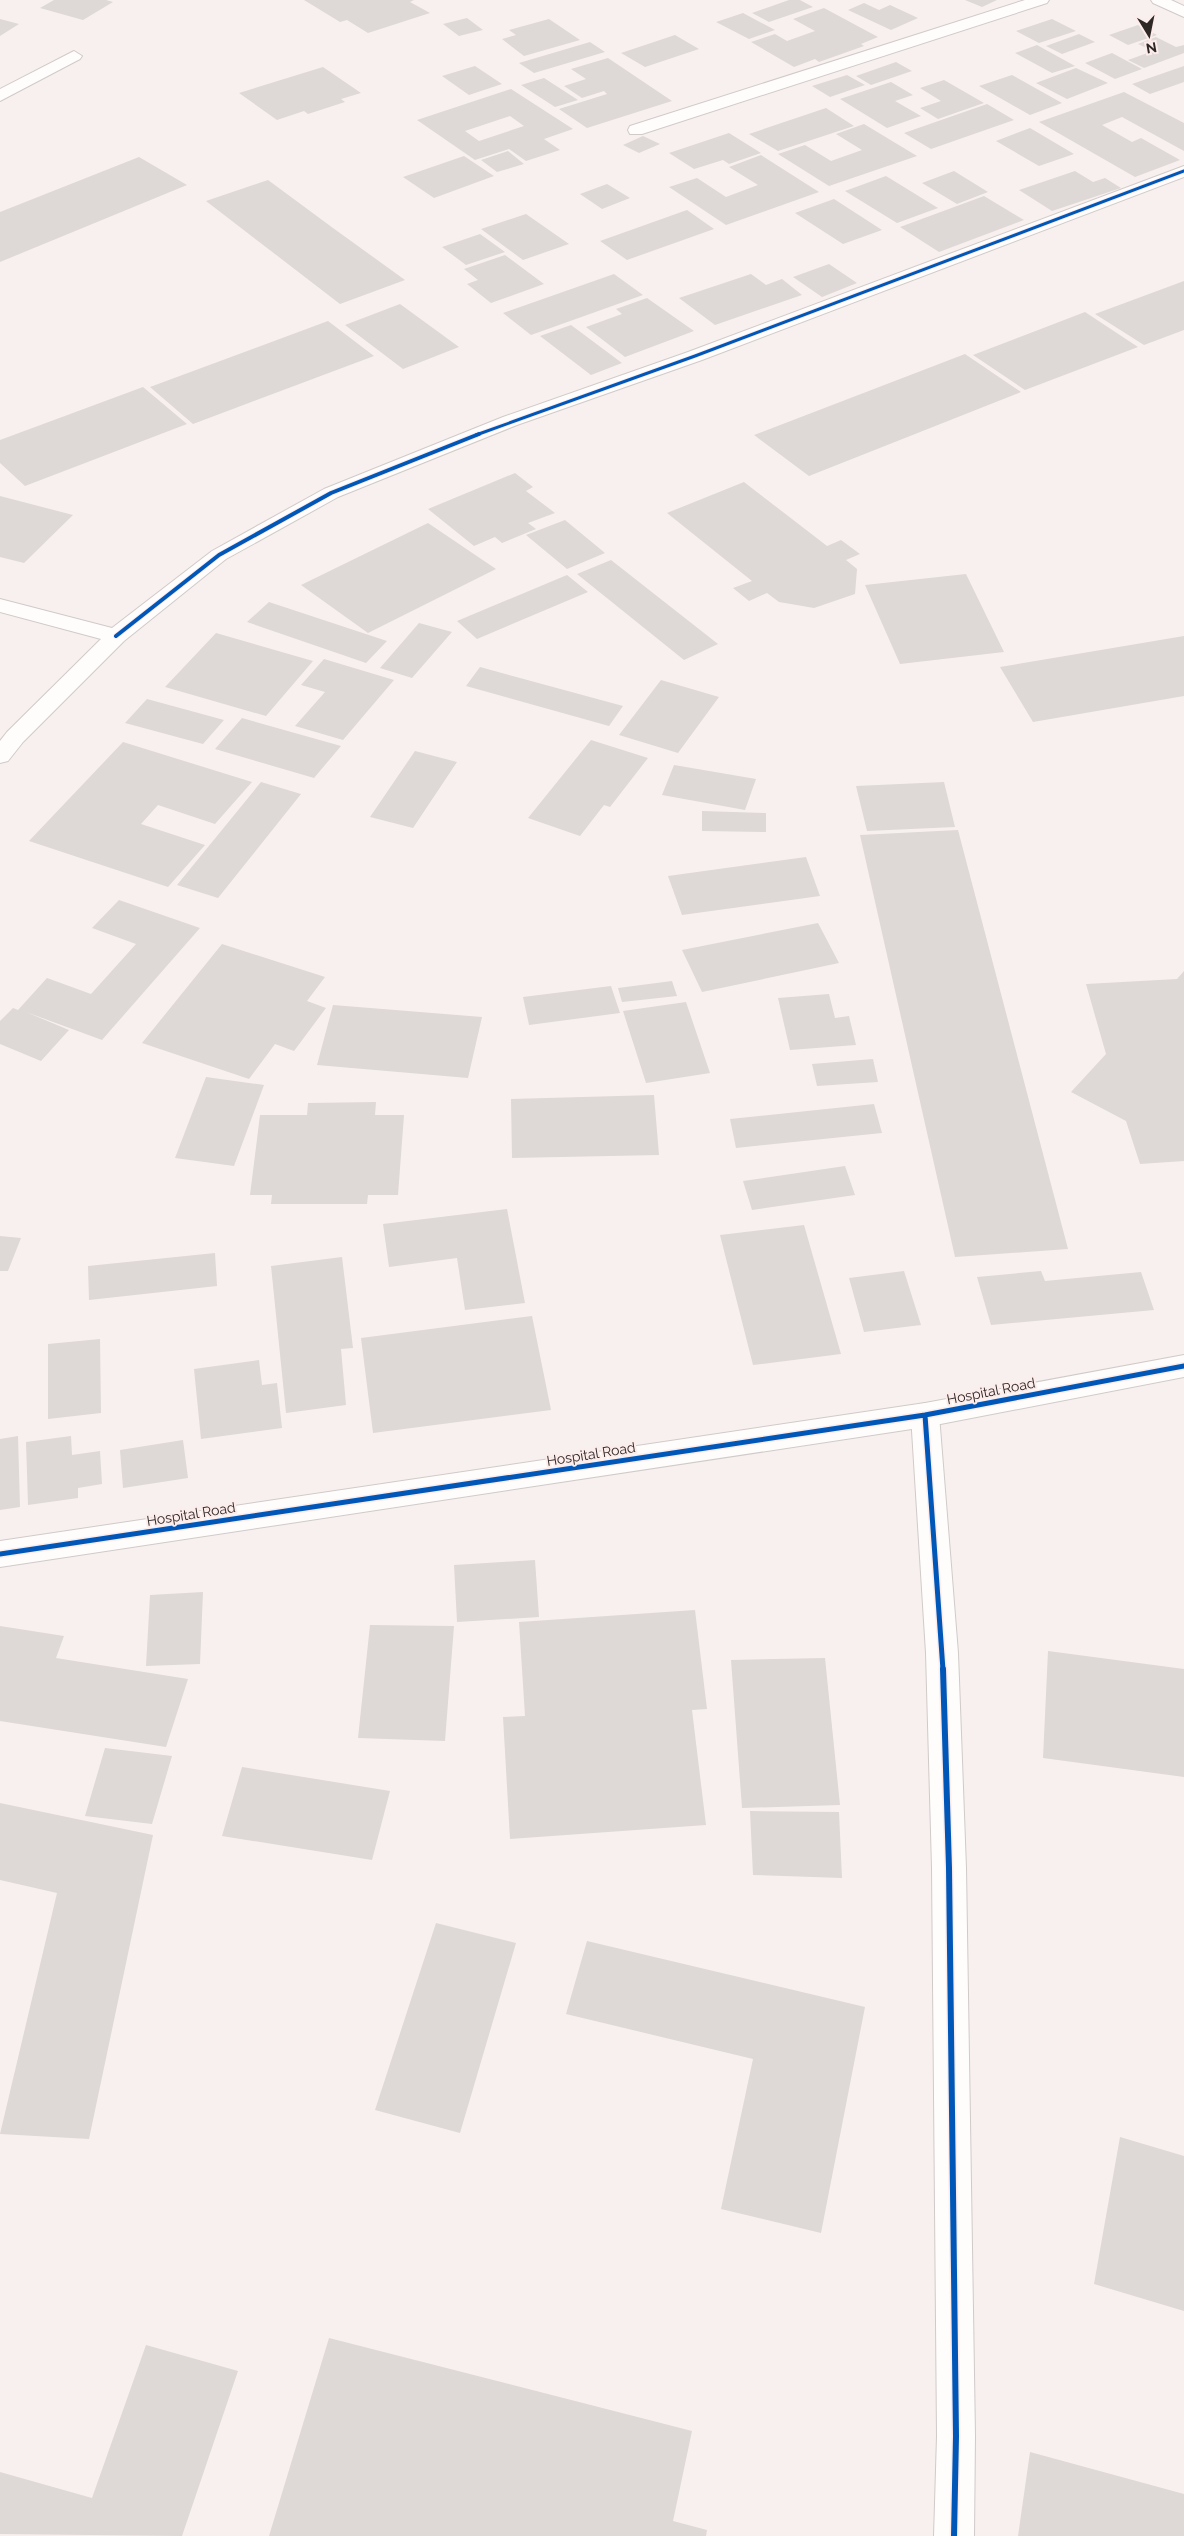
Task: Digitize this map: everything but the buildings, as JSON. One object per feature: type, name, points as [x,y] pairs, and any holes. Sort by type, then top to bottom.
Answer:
[{"type":"street","points":[[636,130],[1041,0]]},
{"type":"street","points":[[1159,0],[1184,12]]},
{"type":"street","points":[[0,96],[74,56]]},
{"type":"street","points":[[0,756],[15,737],[116,636],[219,555],[331,492],[510,422],[694,356],[1184,171]]},
{"type":"street","points":[[0,605],[116,636]]},
{"type":"street","name":"Hospital Road","points":[[0,1554],[924,1415],[1184,1366]]},
{"type":"street","points":[[924,1415],[942,1652],[949,1858],[956,2436],[954,2536]]},
{"type":"cycle path","points":[[116,636],[219,555],[331,493],[510,421],[695,356],[1184,171]]},
{"type":"cycle path","points":[[0,1554],[925,1415],[1184,1366]]},
{"type":"cycle path","points":[[925,1415],[942,1653],[949,1868],[956,2436],[954,2536]]}]
